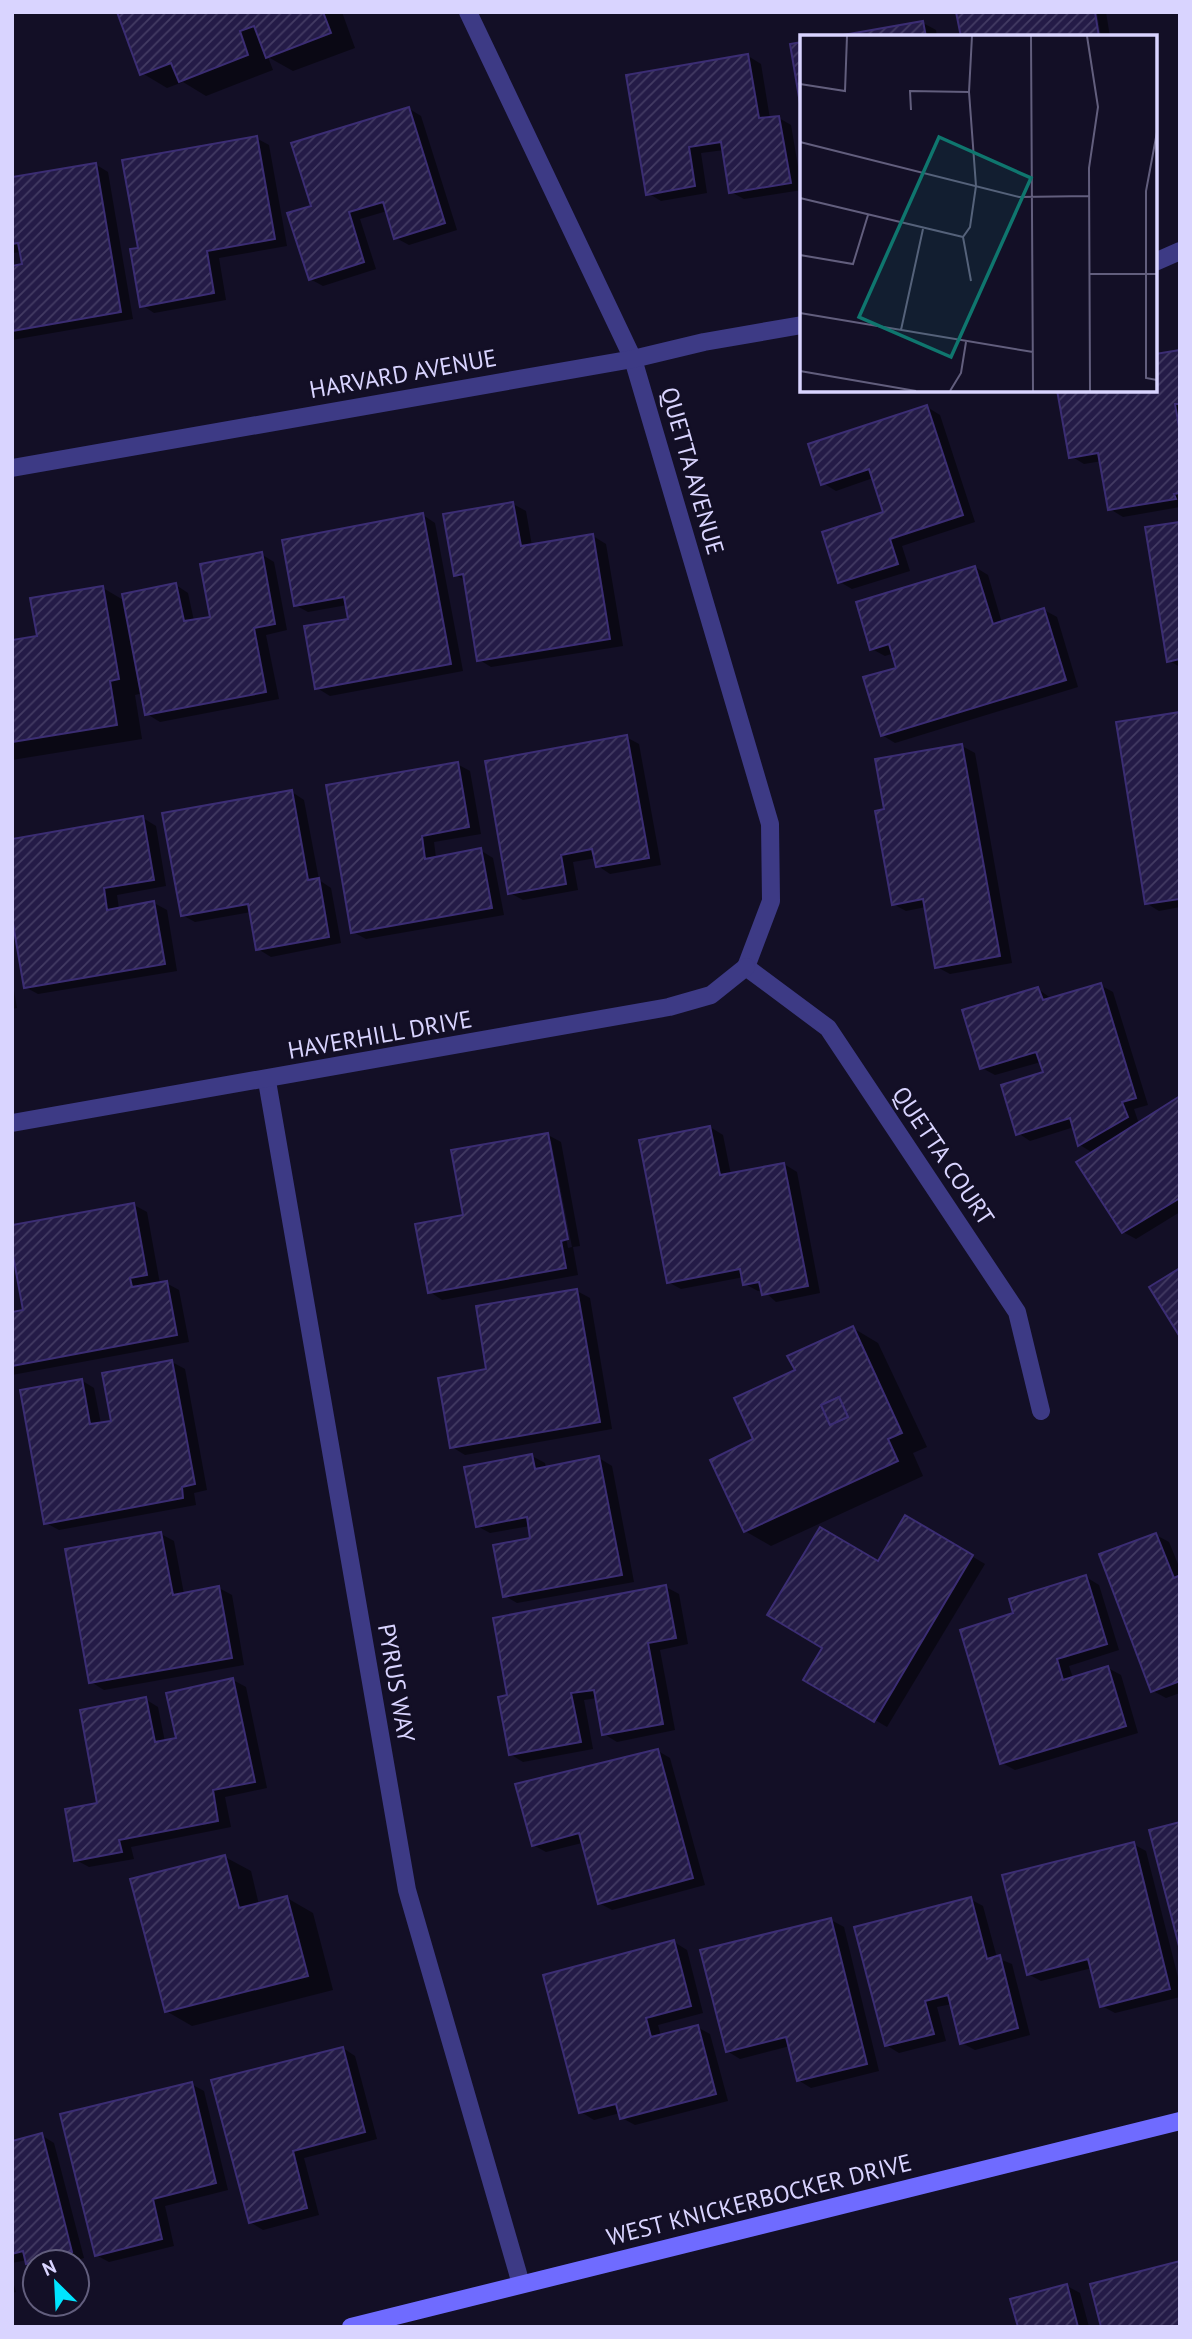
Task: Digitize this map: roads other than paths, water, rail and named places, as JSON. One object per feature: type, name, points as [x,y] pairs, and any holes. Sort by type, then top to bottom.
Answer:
[{"type":"street","name":"QUETTA AVENUE","points":[[467,12],[633,359],[770,824],[771,901],[746,967]]},
{"type":"street","points":[[1157,261],[1180,251]]},
{"type":"street","name":"HARVARD AVENUE","points":[[12,468],[633,359],[704,342],[800,325]]},
{"type":"street","name":"HAVERHILL DRIVE","points":[[12,1124],[669,1007],[711,995],[746,967]]},
{"type":"street","name":"QUETTA COURT","points":[[746,967],[828,1028],[1017,1312],[1041,1411]]},
{"type":"street","name":"PYRUS WAY","points":[[267,1080],[407,1890],[521,2284]]},
{"type":"street","name":"WEST KNICKERBOCKER DRIVE","points":[[351,2327],[1180,2121]]}]
